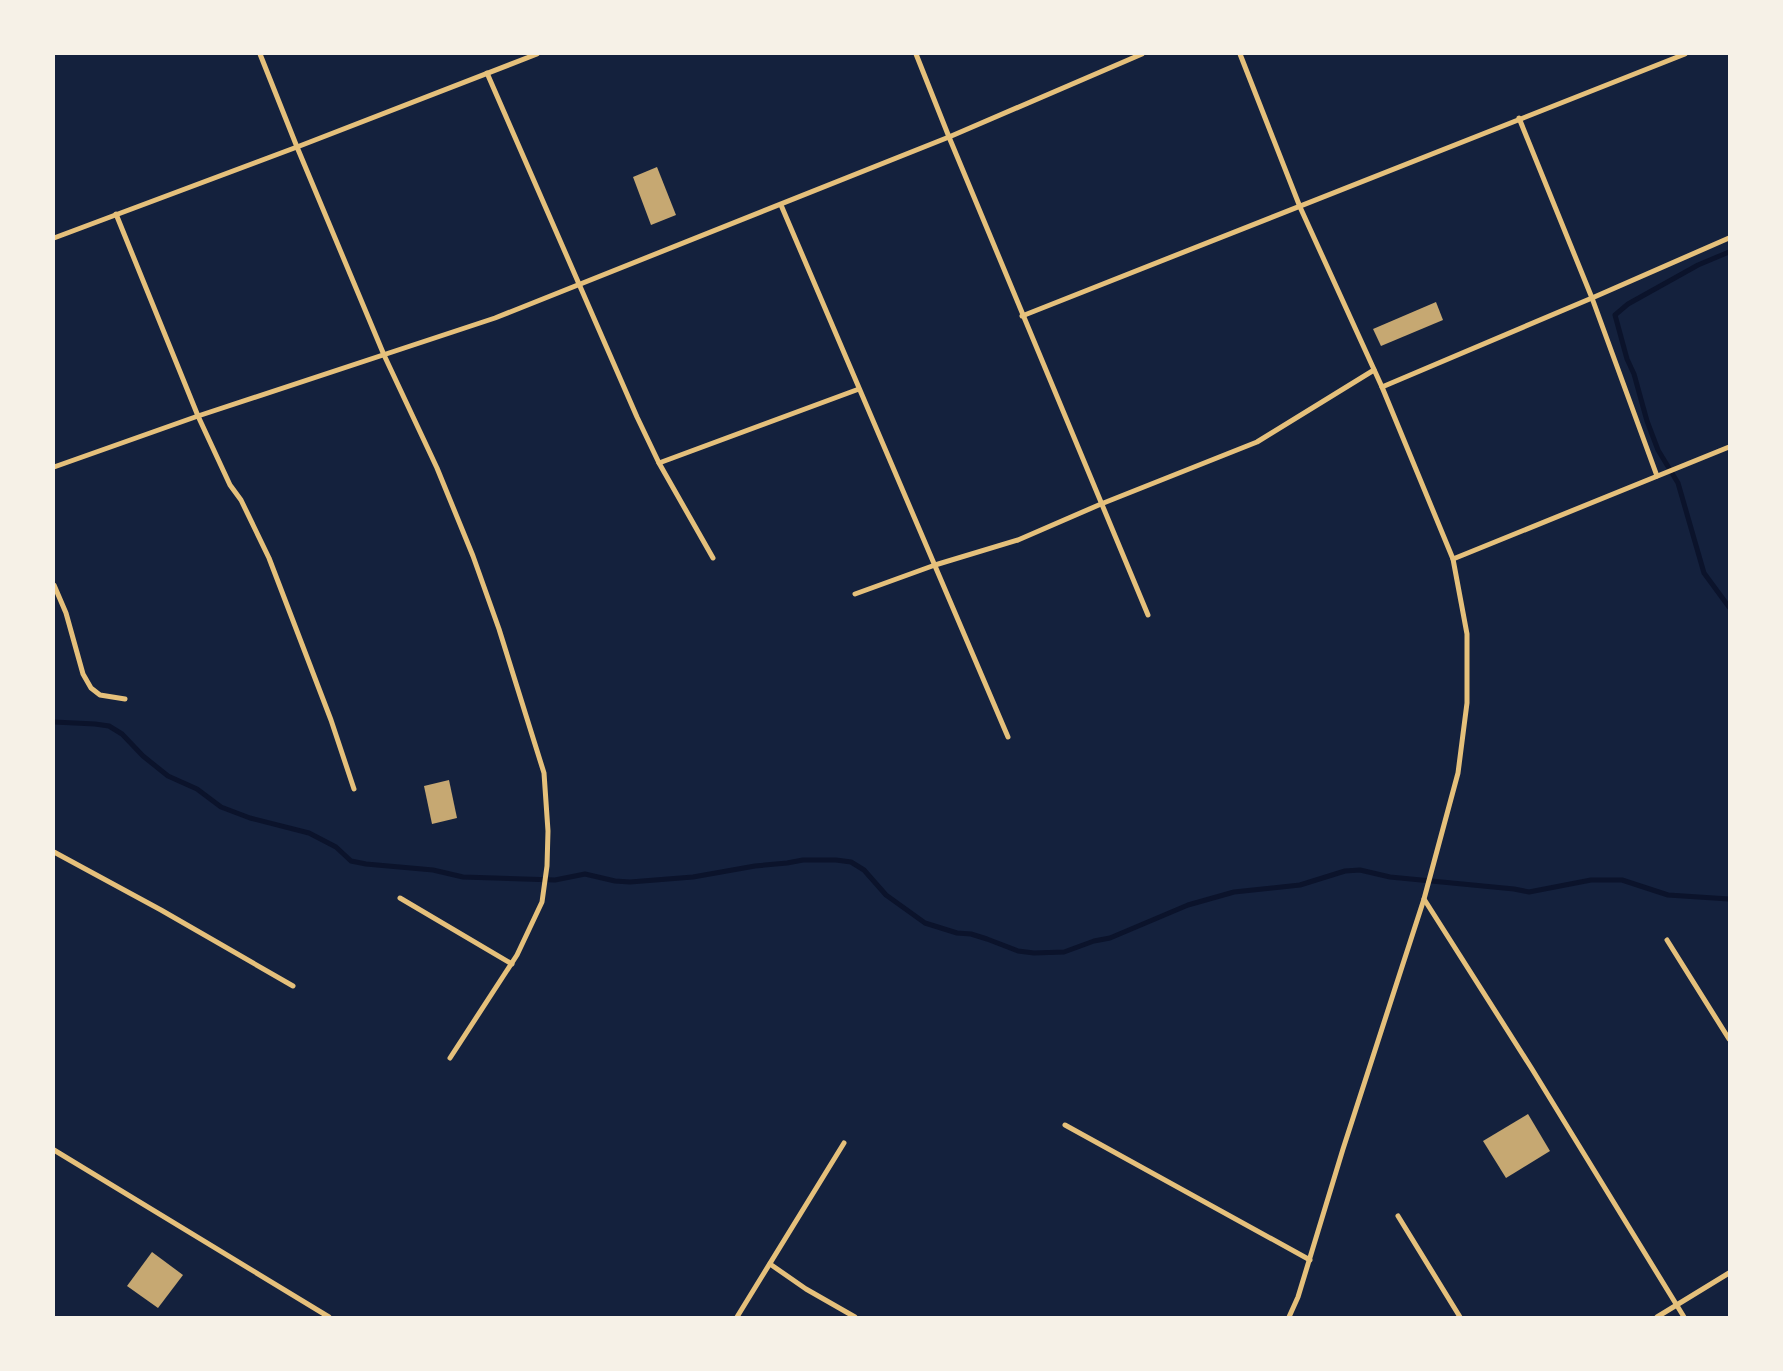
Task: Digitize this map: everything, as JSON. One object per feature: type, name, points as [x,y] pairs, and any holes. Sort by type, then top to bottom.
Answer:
[{"type":"street","points":[[260,54],[384,355],[437,468],[469,547],[499,628],[544,773],[548,831],[547,866],[542,902],[512,964],[450,1058]]},
{"type":"street","points":[[54,238],[297,147],[530,55],[537,54]]},
{"type":"street","points":[[916,54],[948,138],[1148,615]]},
{"type":"street","points":[[54,467],[198,416],[495,318],[948,138],[1142,54]]},
{"type":"street","points":[[1240,54],[1300,206],[1382,387],[1453,559],[1467,634],[1467,703],[1458,773],[1424,897],[1343,1149],[1310,1260],[1298,1297],[1289,1317]]},
{"type":"street","points":[[1022,316],[1685,54]]},
{"type":"street","points":[[487,73],[578,284],[659,463],[713,558]]},
{"type":"street","points":[[1519,118],[1592,298],[1657,476]]},
{"type":"street","points":[[780,204],[1008,737]]},
{"type":"street","points":[[116,214],[198,416],[230,485],[241,500],[269,558],[331,720],[354,789]]},
{"type":"street","points":[[1382,387],[1729,238]]},
{"type":"street","points":[[855,594],[934,565],[1018,540],[1101,504],[1256,442],[1374,370]]},
{"type":"street","points":[[659,463],[860,390]]},
{"type":"street","points":[[1453,559],[1729,447]]},
{"type":"street","points":[[54,585],[66,613],[83,674],[91,688],[100,695],[125,699]]},
{"type":"street","points":[[54,852],[161,910],[293,986]]},
{"type":"street","points":[[1424,897],[1532,1068],[1684,1317]]},
{"type":"street","points":[[400,898],[512,964]]},
{"type":"street","points":[[1668,940],[1729,1039]]},
{"type":"street","points":[[1065,1124],[1310,1260]]},
{"type":"street","points":[[737,1317],[844,1143]]},
{"type":"street","points":[[54,1150],[329,1317]]},
{"type":"street","points":[[1398,1216],[1460,1317]]},
{"type":"street","points":[[770,1264],[806,1289],[855,1317]]},
{"type":"street","points":[[1657,1317],[1729,1273]]},
{"type":"building","points":[[657,167],[676,215],[651,225],[633,177]]},
{"type":"building","points":[[1436,302],[1443,320],[1381,346],[1373,329]]},
{"type":"building","points":[[449,780],[457,818],[432,824],[424,786]]},
{"type":"building","points":[[1528,1114],[1550,1151],[1506,1178],[1483,1141]]},
{"type":"building","points":[[152,1252],[183,1275],[158,1308],[127,1286]]},
{"type":"waterway","points":[[1729,252],[1698,265],[1628,304],[1615,315],[1647,421],[1658,450],[1678,483],[1704,573],[1729,607]]},
{"type":"waterway","points":[[54,722],[109,726],[122,734],[143,756],[168,776],[197,789],[221,807],[250,818],[309,833],[336,847],[351,861],[433,870],[463,877],[555,880],[585,874],[615,881],[630,882],[693,877],[803,860],[851,862],[864,870],[886,895],[925,923],[957,933],[971,934],[1018,951],[1034,953],[1064,952],[1094,941],[1110,938],[1188,905],[1234,892],[1300,885],[1345,871],[1360,870],[1390,877],[1529,892],[1591,880],[1622,880],[1668,895],[1729,899]]}]
